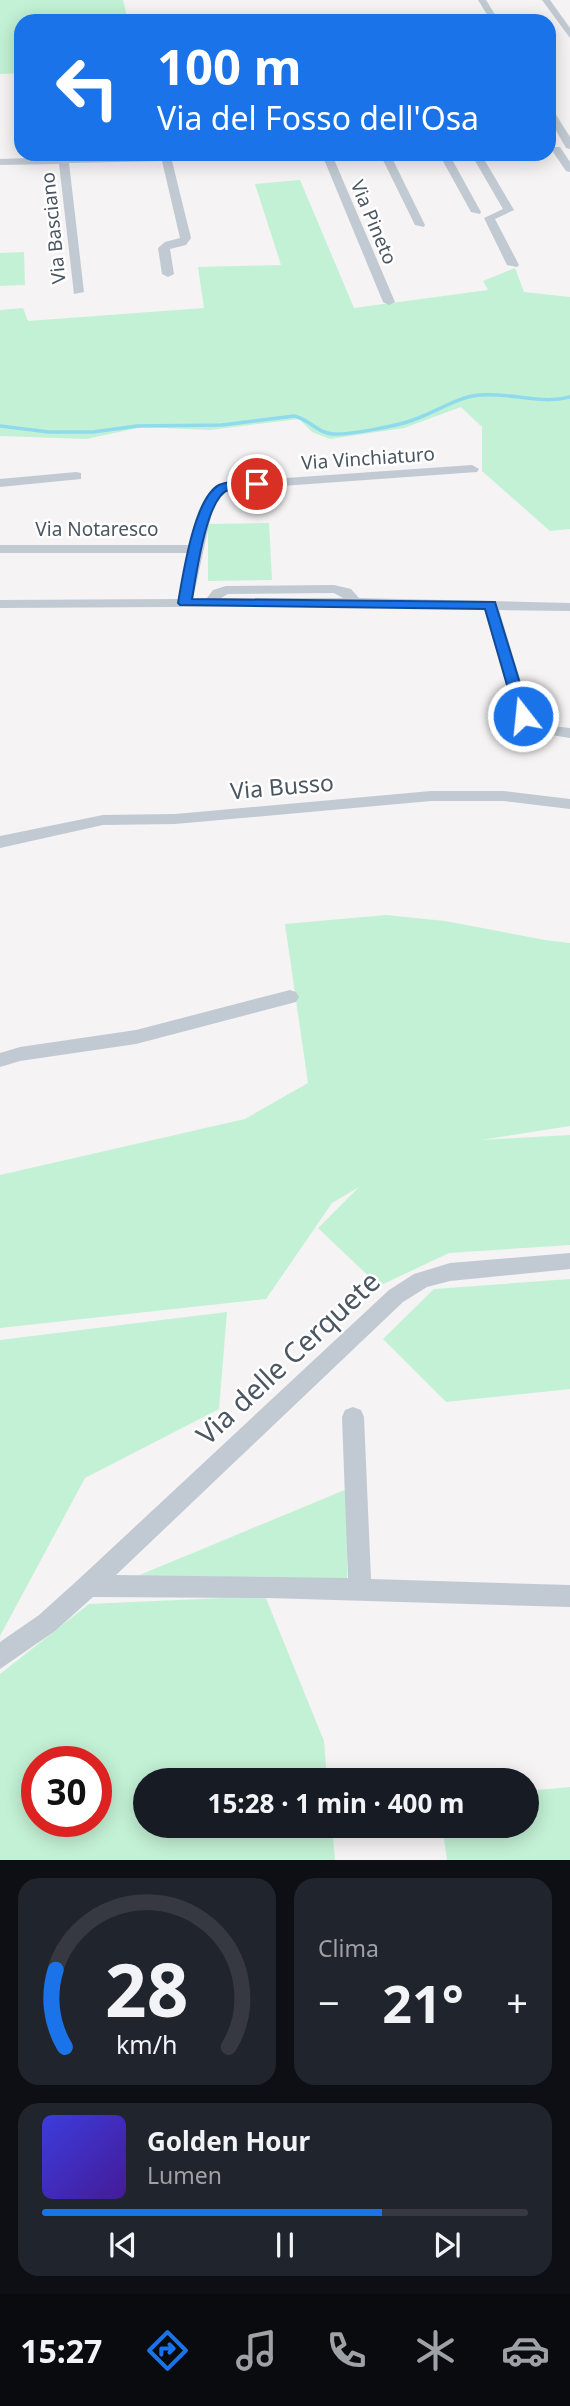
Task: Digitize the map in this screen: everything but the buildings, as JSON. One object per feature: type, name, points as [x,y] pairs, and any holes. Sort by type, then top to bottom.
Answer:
[{"type":"street","points":[[556,15],[570,35]]},
{"type":"street","points":[[556,122],[570,147]]},
{"type":"street","points":[[556,153],[570,169]]},
{"type":"street","name":"Via Basciano","points":[[64,161],[78,292]]},
{"type":"street","points":[[166,161],[186,239],[182,243],[169,244],[164,248],[168,275]]},
{"type":"street","name":"Via Pineto","points":[[330,161],[389,302]]},
{"type":"street","points":[[388,161],[420,225]]},
{"type":"street","points":[[448,161],[476,212]]},
{"type":"street","points":[[480,161],[509,209],[489,218],[513,265]]},
{"type":"street","name":"Via Vinchiaturo","points":[[185,603],[194,549],[212,497],[225,487],[472,469]]},
{"type":"street","points":[[0,483],[76,476]]},
{"type":"street","name":"Via Notaresco","points":[[0,549],[194,549]]},
{"type":"street","points":[[0,604],[355,602],[570,607]]},
{"type":"street","points":[[490,605],[523,716],[533,727],[570,733]]},
{"type":"street","name":"Via Busso","points":[[0,842],[103,820],[175,820],[431,796],[505,796],[570,804]]},
{"type":"street","points":[[0,1060],[20,1054],[136,1037],[290,997]]},
{"type":"street","name":"Via delle Cerquete","points":[[0,1657],[47,1623],[88,1586],[396,1296],[421,1280],[450,1272],[570,1261]]},
{"type":"street","points":[[353,1417],[360,1590]]},
{"type":"street","points":[[88,1586],[570,1596]]},
{"type":"green space","points":[[0,0],[123,0],[126,14],[14,14],[14,73],[0,74]]},
{"type":"green space","points":[[300,180],[354,308],[488,290],[483,281],[515,268],[524,292],[570,297],[570,529],[550,531],[482,471],[482,427],[461,407],[404,428],[330,439],[312,432],[299,419],[210,430],[143,427],[86,439],[0,436],[0,310],[23,308],[28,321],[204,308],[198,267],[281,265],[255,184]]},
{"type":"green space","points":[[24,252],[25,285],[0,286],[0,253]]},
{"type":"green space","points":[[269,523],[272,580],[208,581],[208,524]]},
{"type":"green space","points":[[386,915],[445,921],[570,943],[570,1126],[481,1140],[570,1135],[570,1245],[449,1253],[379,1286],[318,1228],[359,1187],[332,1203],[266,1299],[0,1328],[0,1175],[245,1119],[308,1083],[285,924]]},
{"type":"green space","points":[[570,1279],[570,1389],[446,1402],[383,1339],[434,1289]]},
{"type":"green space","points":[[227,1312],[219,1409],[85,1478],[0,1636],[0,1340]]},
{"type":"green space","points":[[347,1489],[347,1581],[130,1579]]},
{"type":"green space","points":[[265,1596],[324,1741],[326,1768],[133,1768],[133,1838],[333,1838],[335,1860],[0,1860],[0,1674],[89,1604]]},
{"type":"green space","points":[[570,1787],[570,1860],[447,1860],[444,1838],[539,1838],[539,1790]]},
{"type":"waterway","points":[[0,426],[49,432],[93,432],[137,426],[222,425],[294,416],[327,433],[340,434],[406,422],[462,399],[479,395],[547,400],[570,397]]},
{"type":"route","points":[[257,484],[225,487],[213,495],[194,549],[185,603],[490,605],[523,716]]}]
